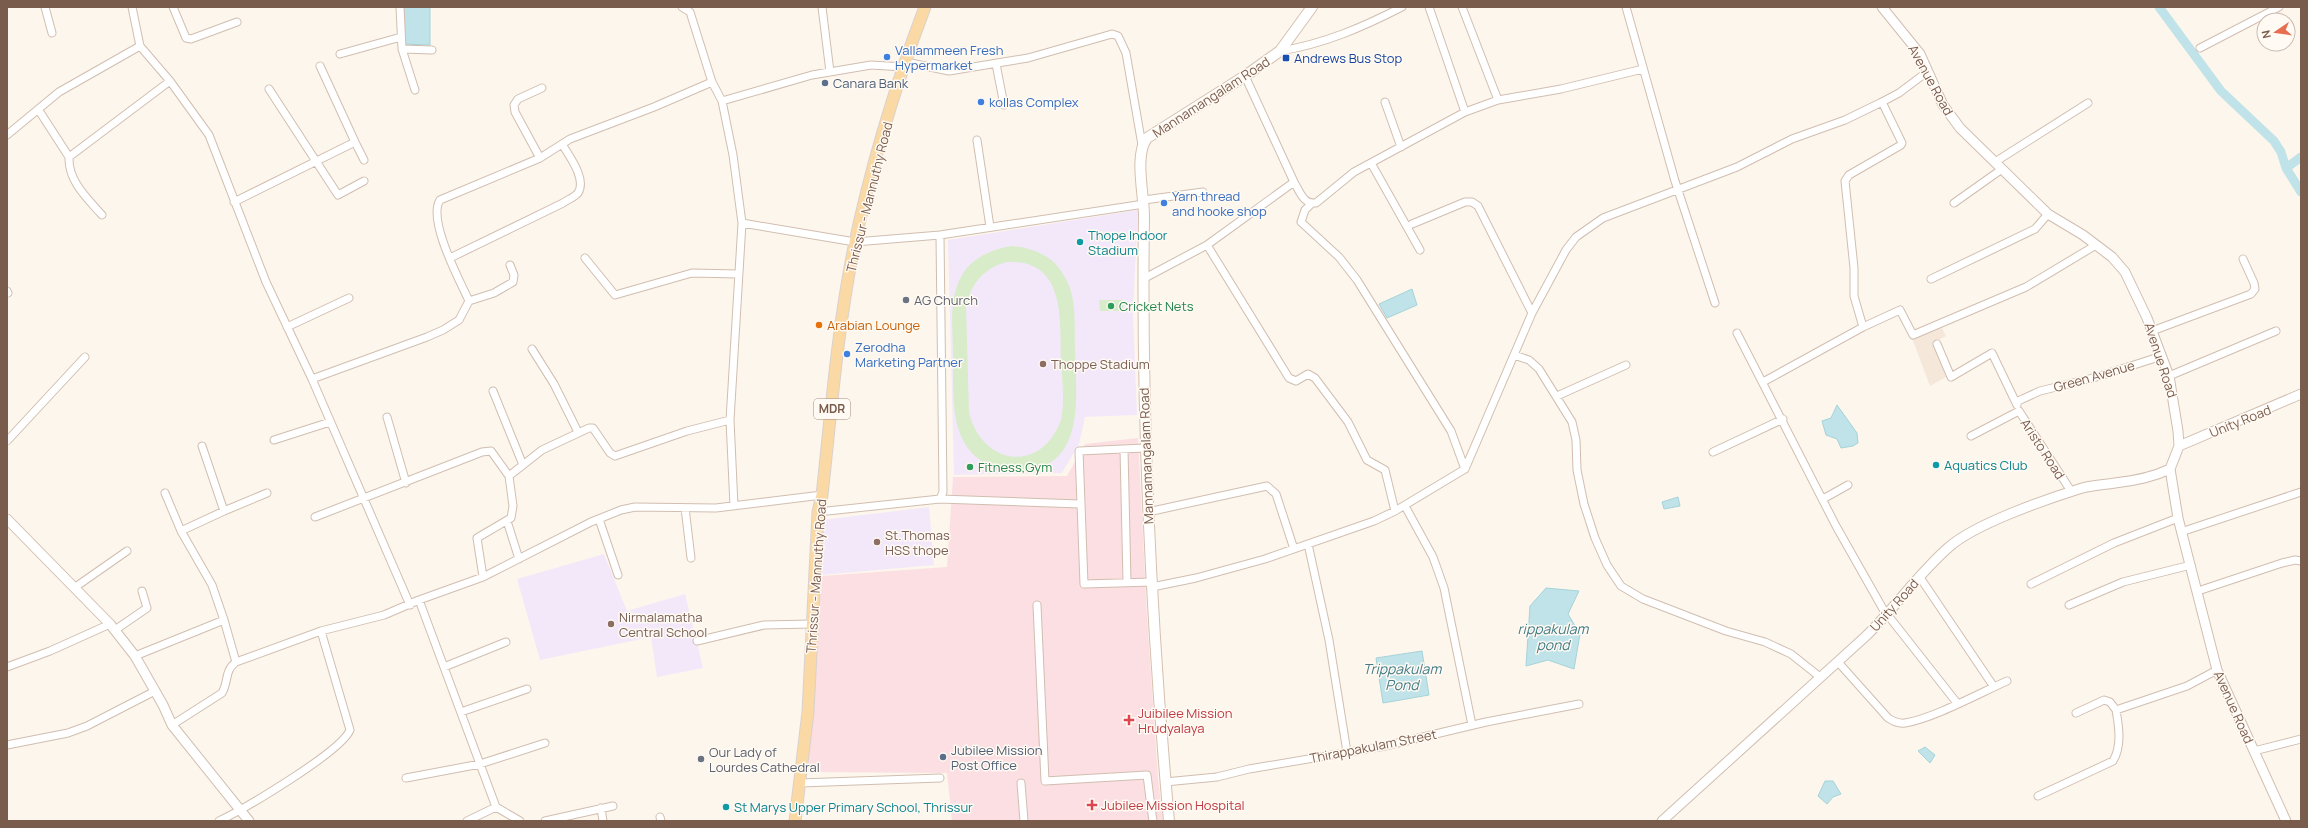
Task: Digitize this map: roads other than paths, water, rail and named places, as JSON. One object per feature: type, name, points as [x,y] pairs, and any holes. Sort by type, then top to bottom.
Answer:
[{"type":"main road","name":"Thrissur - Mannuthy Road","points":[[795,821],[808,712],[818,512],[822,495],[838,348],[855,242],[876,156],[924,7]]},
{"type":"main road","name":"Mannamangalam Road","points":[[1168,821],[1152,584],[1145,448],[1143,279],[1144,202],[1140,156],[1142,145],[1147,138],[1245,76],[1280,51],[1312,7]]},
{"type":"street","points":[[45,7],[52,33]]},
{"type":"street","points":[[132,7],[140,46],[170,81],[208,135],[266,282],[312,379],[410,605]]},
{"type":"street","points":[[172,7],[186,38],[191,39],[237,22]]},
{"type":"street","points":[[400,7],[402,49],[415,90]]},
{"type":"street","points":[[682,7],[690,12],[712,82],[722,101],[733,156],[742,223],[730,420],[734,506]]},
{"type":"street","points":[[822,7],[830,72]]},
{"type":"street","points":[[1280,51],[1322,42],[1372,22],[1402,7]]},
{"type":"street","points":[[1429,7],[1465,112]]},
{"type":"street","points":[[1462,7],[1498,100]]},
{"type":"street","points":[[1626,7],[1679,191],[1715,303]]},
{"type":"street","name":"Avenue Road","points":[[1882,7],[1920,54],[1943,105],[1960,128],[2048,214],[2112,257],[2125,272],[2152,331],[2168,376],[2176,412],[2178,446],[2170,469],[2181,532],[2198,591],[2216,670],[2286,821]]},
{"type":"street","points":[[2200,48],[2278,7]]},
{"type":"street","points":[[722,101],[830,72],[871,64],[905,64],[949,72],[1028,58],[1112,34],[1118,36],[1122,41],[1126,53],[1142,145]]},
{"type":"street","points":[[340,54],[401,37]]},
{"type":"street","points":[[7,135],[59,92],[140,46]]},
{"type":"street","points":[[402,49],[432,50]]},
{"type":"street","points":[[996,64],[1004,105]]},
{"type":"street","points":[[320,66],[364,160]]},
{"type":"street","points":[[1464,469],[1451,432],[1357,280],[1339,257],[1301,222],[1305,210],[1311,204],[1320,201],[1354,172],[1465,112],[1498,100],[1561,89],[1643,69]]},
{"type":"street","points":[[1145,448],[1079,451],[1084,584],[1127,582],[1152,584],[1222,571],[1294,549],[1395,511],[1464,469],[1532,313],[1566,250],[1576,236],[1603,218],[1643,201],[1679,191],[1737,167],[1792,139],[1845,120],[1899,93],[1927,72]]},
{"type":"street","points":[[1245,76],[1294,182],[1304,200],[1311,204]]},
{"type":"street","points":[[69,157],[170,81]]},
{"type":"street","points":[[469,301],[450,258],[436,215],[436,206],[440,200],[540,158],[570,138],[654,107],[712,82]]},
{"type":"street","points":[[540,158],[515,112],[514,105],[518,99],[542,88]]},
{"type":"street","points":[[269,89],[338,194],[364,181]]},
{"type":"street","points":[[1385,102],[1401,147]]},
{"type":"street","points":[[1863,327],[1854,296],[1854,268],[1845,181],[1849,175],[1901,145],[1902,142],[1882,102]]},
{"type":"street","points":[[1995,162],[2088,103]]},
{"type":"street","points":[[38,109],[69,157],[70,173],[78,186],[102,215]]},
{"type":"street","points":[[977,140],[990,227]]},
{"type":"street","points":[[234,202],[355,142]]},
{"type":"street","points":[[450,258],[578,194],[581,185],[580,177],[562,144]]},
{"type":"street","points":[[1371,163],[1420,250]]},
{"type":"street","points":[[1954,203],[2002,169]]},
{"type":"street","points":[[1143,279],[1206,245],[1294,182]]},
{"type":"street","points":[[742,223],[855,242],[940,235],[1202,192]]},
{"type":"street","points":[[1412,224],[1465,202],[1472,202],[1478,206],[1532,313]]},
{"type":"street","points":[[1931,279],[2035,229],[2048,214]]},
{"type":"street","points":[[940,235],[943,492],[940,499]]},
{"type":"street","points":[[1206,245],[1289,378],[1296,381],[1305,375],[1315,378],[1348,422],[1367,460],[1385,470],[1395,511]]},
{"type":"street","points":[[1763,382],[1863,327],[1900,310],[1913,334],[2026,287],[2096,245]]},
{"type":"street","points":[[585,258],[615,295],[692,273],[738,274]]},
{"type":"street","points":[[2152,331],[2251,294],[2255,288],[2254,283],[2243,259]]},
{"type":"street","points":[[312,379],[443,330],[460,320],[469,301],[494,293],[513,282],[514,275],[510,266]]},
{"type":"street","points":[[287,327],[349,298]]},
{"type":"street","points":[[2168,376],[2276,331]]},
{"type":"street","points":[[1737,334],[1747,356],[1783,419],[1823,499],[1888,615],[1957,703]]},
{"type":"street","points":[[1937,344],[1951,377],[1992,353],[2019,411]]},
{"type":"street","points":[[532,349],[554,384],[578,432]]},
{"type":"street","points":[[1514,355],[1529,360],[1539,369],[1557,396],[1573,428],[1576,440],[1577,470],[1584,504],[1595,538],[1607,566],[1621,586],[1643,599],[1726,631],[1765,642],[1791,654],[1820,677]]},
{"type":"street","name":"Green Avenue","points":[[2016,402],[2026,397],[2162,356]]},
{"type":"street","points":[[7,441],[85,357]]},
{"type":"street","points":[[1557,396],[1626,365]]},
{"type":"street","points":[[493,391],[523,465]]},
{"type":"street","name":"Unity Road","points":[[2178,446],[2301,394]]},
{"type":"street","name":"Aristo Road","points":[[1971,436],[2019,411],[2071,491]]},
{"type":"street","points":[[387,417],[406,483]]},
{"type":"street","points":[[1713,452],[1783,419]]},
{"type":"street","points":[[509,476],[542,450],[589,428],[593,428],[610,453],[615,456],[687,431],[730,420]]},
{"type":"street","points":[[274,440],[330,422]]},
{"type":"street","points":[[202,446],[224,511]]},
{"type":"street","points":[[1124,449],[1127,582]]},
{"type":"street","points":[[315,517],[406,483],[482,452],[491,451],[503,470],[509,476],[513,512],[507,521],[477,538],[483,577]]},
{"type":"street","name":"Unity Road","points":[[1662,821],[1718,772],[1888,615],[1919,576],[1950,546],[1977,529],[2071,491],[2092,485],[2144,478],[2170,469]]},
{"type":"street","points":[[1823,499],[1848,485]]},
{"type":"street","points":[[1148,512],[1267,486],[1276,494],[1294,549]]},
{"type":"street","points":[[2181,532],[2301,492]]},
{"type":"street","points":[[165,493],[181,531],[212,585],[236,662]]},
{"type":"street","points":[[181,531],[267,493]]},
{"type":"street","points":[[172,725],[222,693],[225,687],[226,675],[230,667],[236,662],[321,631],[384,616],[419,600],[483,577],[599,519],[621,510],[635,507],[686,508],[734,506],[822,495]]},
{"type":"street","points":[[818,512],[940,499],[1080,504]]},
{"type":"street","points":[[1405,506],[1433,557],[1444,588],[1472,725]]},
{"type":"street","points":[[686,508],[691,558]]},
{"type":"street","points":[[2031,584],[2114,543],[2178,518]]},
{"type":"street","points":[[7,519],[112,627],[135,656],[172,725],[249,821]]},
{"type":"street","points":[[599,519],[618,575]]},
{"type":"street","points":[[507,521],[519,559]]},
{"type":"street","points":[[1308,544],[1327,626],[1347,752]]},
{"type":"street","points":[[74,588],[128,551]]},
{"type":"street","points":[[2198,591],[2282,563],[2301,560]]},
{"type":"street","points":[[2069,605],[2123,582],[2190,565]]},
{"type":"street","points":[[1919,576],[1994,687]]},
{"type":"street","points":[[7,667],[112,627],[148,608],[142,591]]},
{"type":"street","points":[[419,600],[496,807],[520,821]]},
{"type":"street","points":[[1037,605],[1044,781],[1147,774],[1153,821]]},
{"type":"street","points":[[135,656],[224,620]]},
{"type":"street","points":[[697,641],[764,625],[812,624]]},
{"type":"street","points":[[219,821],[241,811],[333,750],[347,738],[350,730],[321,631]]},
{"type":"street","points":[[444,667],[506,642]]},
{"type":"street","points":[[1838,662],[1894,722],[1904,723],[1915,721],[2007,681]]},
{"type":"street","points":[[2116,710],[2187,686],[2216,670]]},
{"type":"street","points":[[461,712],[527,689]]},
{"type":"street","points":[[7,745],[80,729],[155,691]]},
{"type":"street","points":[[2038,796],[2113,761],[2118,748],[2118,725],[2116,710],[2110,702],[2104,700],[2076,713]]},
{"type":"street","name":"Thirappakulam Street","points":[[1165,782],[1217,777],[1249,769],[1385,746],[1472,725],[1579,704]]},
{"type":"street","points":[[2254,751],[2301,739]]},
{"type":"street","points":[[406,778],[480,764],[545,743]]},
{"type":"street","points":[[800,782],[940,778]]},
{"type":"street","points":[[1021,783],[1024,821]]},
{"type":"street","points":[[1151,807],[1167,804]]},
{"type":"street","points":[[545,821],[613,806]]},
{"type":"street","points":[[467,821],[496,807]]},
{"type":"street","points":[[601,808],[603,821]]},
{"type":"water","points":[[401,7],[430,7],[430,45],[402,44]]},
{"type":"water","points":[[1412,289],[1417,305],[1387,318],[1379,304]]},
{"type":"water","points":[[1837,405],[1857,433],[1858,443],[1853,446],[1841,448],[1837,439],[1826,435],[1822,421],[1831,418]]},
{"type":"water","points":[[1678,497],[1680,506],[1664,509],[1662,502]]},
{"type":"water","name":"rippakulam pond","points":[[1546,588],[1579,591],[1568,614],[1580,634],[1574,669],[1548,660],[1526,666],[1530,606]]},
{"type":"water","name":"Trippakulam Pond","points":[[1422,651],[1429,695],[1383,703],[1376,658]]},
{"type":"water","points":[[1925,747],[1935,755],[1930,763],[1918,751]]},
{"type":"water","points":[[1825,781],[1833,781],[1841,794],[1833,797],[1827,804],[1818,796]]},
{"type":"waterway","points":[[2159,7],[2221,91],[2274,141],[2281,152],[2286,168],[2301,192]]},
{"type":"waterway","points":[[2286,168],[2301,157]]},
{"type":"place","name":"Vallammeen Fresh Hypermarket","points":[[887,57]]},
{"type":"place","name":"Andrews Bus Stop","points":[[1286,58]]},
{"type":"place","name":"Canara Bank","points":[[825,83]]},
{"type":"place","name":"kollas Complex","points":[[981,102]]},
{"type":"place","name":"Yarn thread and hooke shop","points":[[1164,203]]},
{"type":"place","name":"Thope Indoor Stadium","points":[[1080,242]]},
{"type":"place","name":"AG Church","points":[[906,300]]},
{"type":"place","name":"Cricket Nets","points":[[1111,306]]},
{"type":"place","name":"Arabian Lounge","points":[[819,325]]},
{"type":"place","name":"Zerodha Marketing Partner","points":[[847,354]]},
{"type":"place","name":"Thoppe Stadium","points":[[1043,364]]},
{"type":"place","name":"Aquatics Club","points":[[1936,465]]},
{"type":"place","name":"Fitness,Gym","points":[[970,467]]},
{"type":"place","name":"St.Thomas HSS thope","points":[[877,542]]},
{"type":"place","name":"Nirmalamatha Central School","points":[[611,624]]},
{"type":"place","name":"Juibilee Mission Hrudyalaya","points":[[1129,720]]},
{"type":"place","name":"Jubilee Mission Post Office","points":[[943,757]]},
{"type":"place","name":"Our Lady of Lourdes Cathedral","points":[[701,759]]},
{"type":"place","name":"Jubilee Mission Hospital","points":[[1092,805]]},
{"type":"place","name":"St Marys Upper Primary School, Thrissur","points":[[726,807]]}]
